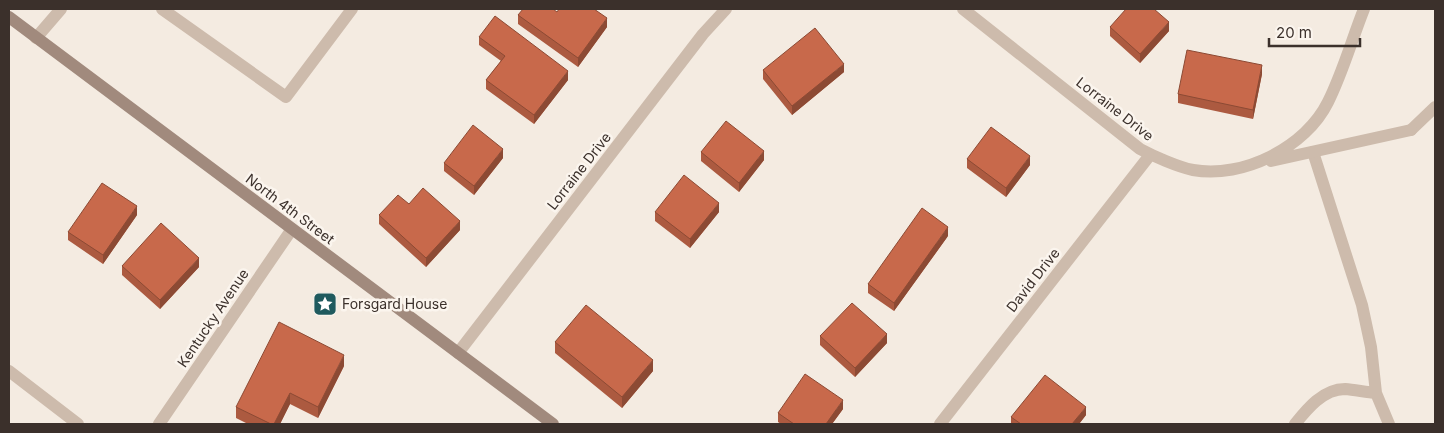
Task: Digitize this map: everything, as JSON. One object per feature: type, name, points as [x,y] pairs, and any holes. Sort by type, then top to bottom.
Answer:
[{"type":"main road","name":"North 4th Street","points":[[9,17],[553,424]]},
{"type":"street","points":[[36,38],[61,9]]},
{"type":"street","points":[[162,9],[286,97],[352,9]]},
{"type":"street","name":"Lorraine Drive","points":[[458,353],[703,34],[726,9]]},
{"type":"street","name":"Lorraine Drive","points":[[963,9],[1140,149],[1150,155],[1193,170],[1220,170],[1247,166],[1277,154],[1292,143],[1312,124],[1328,103],[1364,9]]},
{"type":"street","points":[[1247,166],[1411,130],[1435,107]]},
{"type":"street","points":[[1313,152],[1362,305],[1371,347],[1376,393],[1389,424]]},
{"type":"street","name":"David Drive","points":[[940,424],[1150,155]]},
{"type":"street","name":"Kentucky Avenue","points":[[160,424],[292,229]]},
{"type":"street","points":[[9,372],[78,424]]},
{"type":"street","points":[[1295,424],[1309,406],[1326,394],[1343,389],[1376,393]]},
{"type":"building","points":[[523,9],[553,9],[557,12],[559,9],[594,9],[607,18],[578,58],[518,15]]},
{"type":"building","points":[[1126,9],[1154,9],[1169,22],[1140,54],[1110,27]]},
{"type":"building","points":[[495,16],[568,71],[534,115],[486,80],[505,56],[479,37]]},
{"type":"building","points":[[815,28],[844,64],[792,106],[763,70]]},
{"type":"building","points":[[1187,50],[1262,65],[1253,110],[1178,94]]},
{"type":"building","points":[[726,121],[764,151],[739,183],[701,152]]},
{"type":"building","points":[[473,125],[503,149],[474,186],[444,163]]},
{"type":"building","points":[[991,127],[1030,156],[1006,188],[967,159]]},
{"type":"building","points":[[684,175],[719,203],[690,239],[655,212]]},
{"type":"building","points":[[102,183],[137,206],[103,255],[68,232]]},
{"type":"building","points":[[423,188],[460,221],[426,258],[379,215],[398,195],[409,204]]},
{"type":"building","points":[[922,208],[948,227],[894,303],[868,284]]},
{"type":"building","points":[[161,223],[199,258],[160,300],[122,266]]},
{"type":"building","points":[[852,303],[887,334],[855,368],[820,336]]},
{"type":"building","points":[[586,305],[653,360],[622,397],[555,342]]},
{"type":"building","points":[[279,322],[344,355],[318,407],[290,393],[274,424],[271,424],[236,407]]},
{"type":"building","points":[[805,374],[843,400],[826,424],[794,424],[778,413]]},
{"type":"building","points":[[1045,375],[1086,407],[1072,424],[1021,424],[1011,417]]},
{"type":"place","name":"Forsgard House","points":[[325,304]]}]
